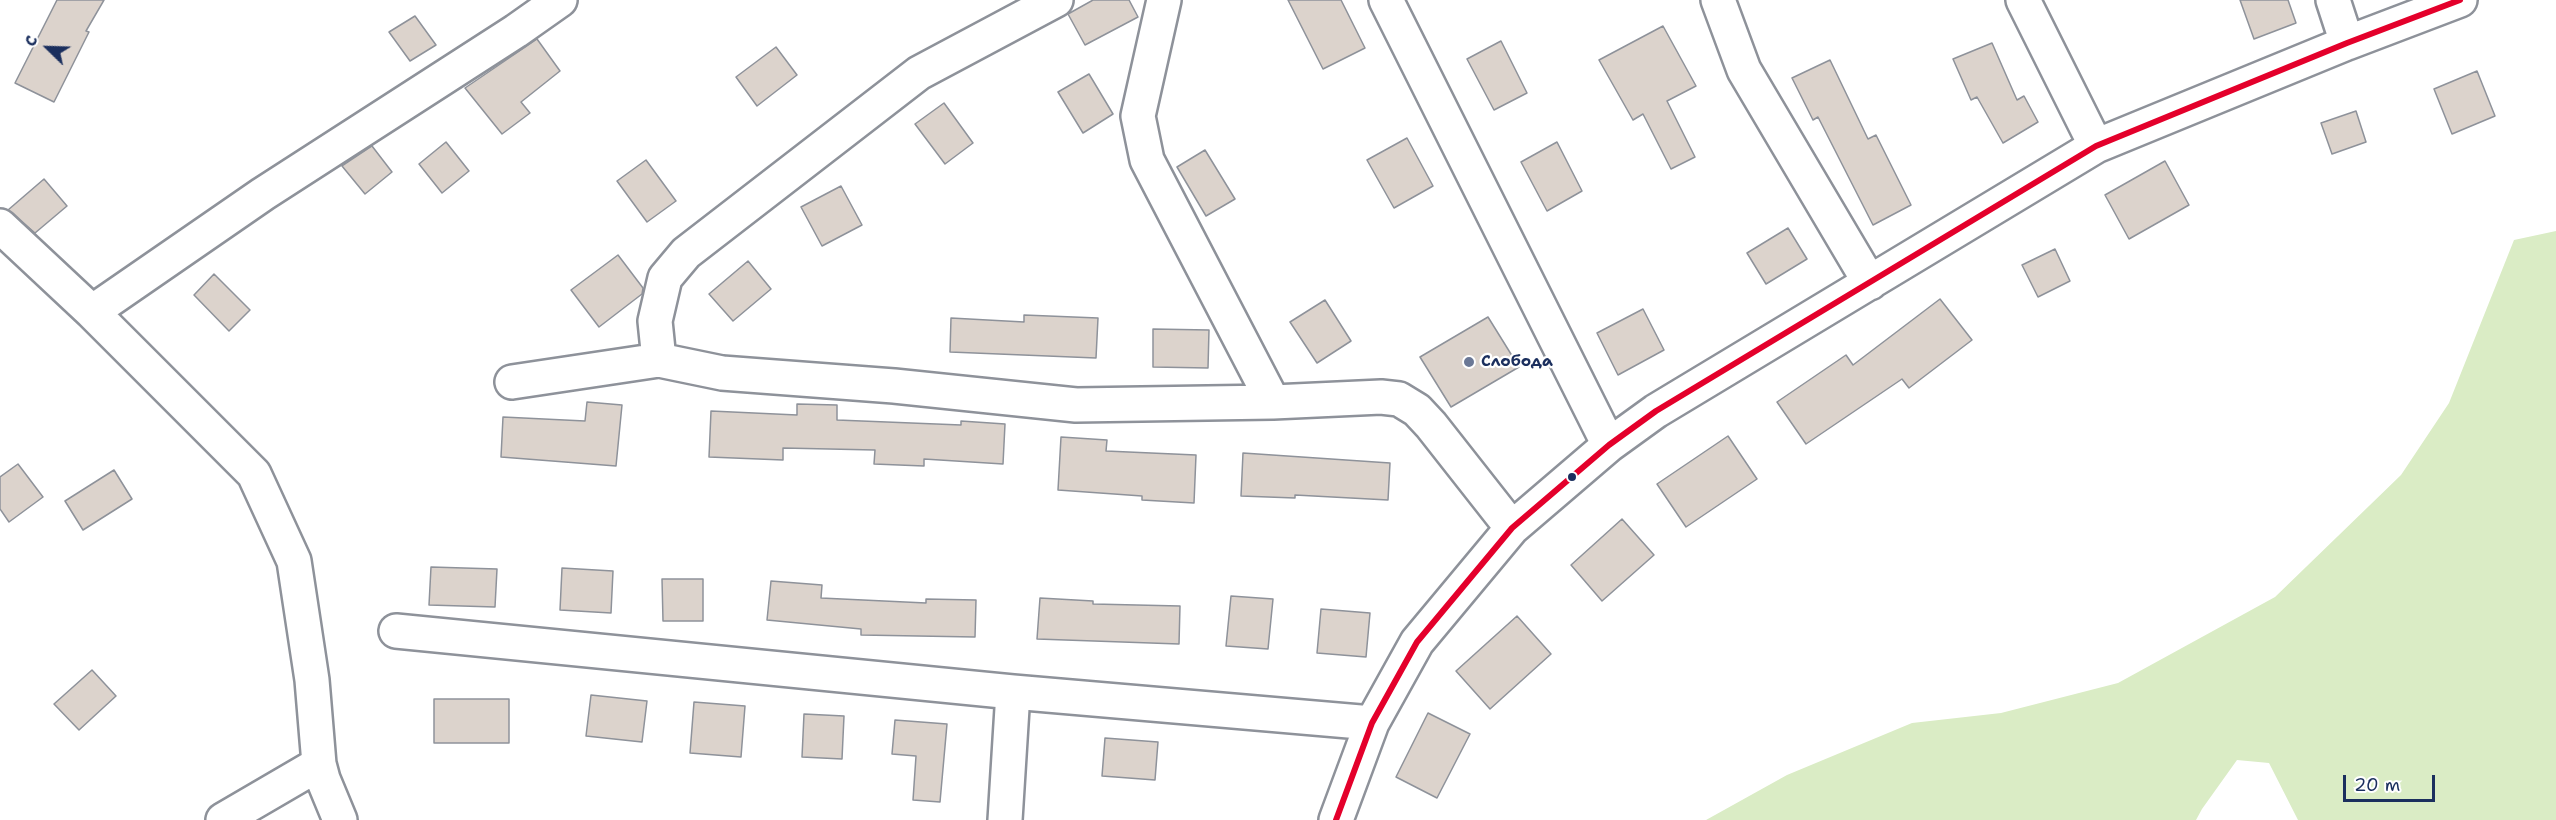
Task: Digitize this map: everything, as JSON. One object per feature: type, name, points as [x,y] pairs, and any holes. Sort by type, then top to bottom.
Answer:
[{"type":"street","points":[[92,312],[263,194],[516,32],[560,0]]},
{"type":"street","points":[[659,360],[655,321],[665,278],[686,254],[920,73],[1056,0]]},
{"type":"street","points":[[1164,0],[1138,116],[1147,160],[1273,402]]},
{"type":"street","points":[[1386,0],[1609,445]]},
{"type":"street","points":[[1718,0],[1744,70],[1870,283]]},
{"type":"street","points":[[2023,0],[2096,146]]},
{"type":"street","points":[[2333,0],[2347,43]]},
{"type":"street","points":[[1336,820],[1372,723],[1417,642],[1512,528],[1609,445],[1656,411],[2096,146],[2347,43],[2460,0]]},
{"type":"street","points":[[0,226],[92,312],[254,474],[294,561],[312,680],[319,764],[340,820]]},
{"type":"street","points":[[512,382],[659,360],[722,373],[894,386],[1076,405],[1273,402],[1381,397],[1400,399],[1417,410],[1431,425],[1512,528]]},
{"type":"street","points":[[396,631],[1013,692],[1372,723]]},
{"type":"street","points":[[1005,820],[1013,692]]},
{"type":"street","points":[[223,820],[319,764]]},
{"type":"green space","points":[[2556,231],[2556,820],[2298,820],[2269,763],[2237,760],[2196,820],[1706,820],[1787,775],[1912,723],[2001,713],[2118,683],[2275,597],[2401,475],[2449,403],[2514,240]]},
{"type":"building","points":[[57,0],[104,0],[86,31],[89,32],[54,102],[15,83]]},
{"type":"building","points":[[1093,0],[1129,0],[1138,17],[1085,45],[1068,14]]},
{"type":"building","points":[[1288,0],[1341,0],[1365,48],[1323,69]]},
{"type":"building","points":[[2240,0],[2288,0],[2296,23],[2254,39]]},
{"type":"building","points":[[415,16],[436,45],[410,61],[389,32]]},
{"type":"building","points":[[1663,26],[1696,86],[1667,101],[1695,157],[1671,169],[1643,114],[1633,120],[1599,60]]},
{"type":"building","points":[[537,39],[560,71],[521,102],[530,113],[502,134],[465,88]]},
{"type":"building","points":[[1501,41],[1527,93],[1494,110],[1467,59]]},
{"type":"building","points":[[1992,43],[2017,100],[2024,96],[2038,122],[2003,143],[1977,97],[1971,100],[1953,59]]},
{"type":"building","points":[[776,47],[797,75],[757,106],[736,77]]},
{"type":"building","points":[[1830,60],[1868,139],[1876,135],[1911,205],[1873,225],[1818,117],[1813,120],[1792,78]]},
{"type":"building","points":[[2477,71],[2495,116],[2452,134],[2434,89]]},
{"type":"building","points":[[1089,74],[1113,114],[1083,133],[1058,92]]},
{"type":"building","points":[[944,103],[973,143],[945,164],[915,124]]},
{"type":"building","points":[[2356,111],[2366,142],[2332,154],[2321,123]]},
{"type":"building","points":[[1407,138],[1433,186],[1394,208],[1367,160]]},
{"type":"building","points":[[446,142],[469,171],[442,193],[419,164]]},
{"type":"building","points":[[1557,142],[1582,191],[1547,211],[1521,162]]},
{"type":"building","points":[[372,146],[392,172],[365,194],[342,166]]},
{"type":"building","points":[[1205,150],[1235,199],[1206,216],[1177,167]]},
{"type":"building","points":[[646,160],[676,201],[647,222],[617,181]]},
{"type":"building","points":[[2165,161],[2189,205],[2129,239],[2105,195]]},
{"type":"building","points":[[44,179],[67,206],[35,233],[8,210]]},
{"type":"building","points":[[841,186],[862,225],[822,246],[801,207]]},
{"type":"building","points":[[1788,228],[1807,259],[1766,284],[1747,253]]},
{"type":"building","points":[[2055,249],[2070,281],[2038,297],[2022,265]]},
{"type":"building","points":[[618,255],[643,288],[642,294],[599,327],[571,290]]},
{"type":"building","points":[[748,261],[771,289],[733,321],[709,294]]},
{"type":"building","points":[[214,274],[250,310],[229,331],[194,295]]},
{"type":"building","points":[[1940,299],[1972,340],[1909,388],[1902,379],[1806,444],[1777,402],[1846,355],[1853,365]]},
{"type":"building","points":[[1325,300],[1351,341],[1317,363],[1290,322]]},
{"type":"building","points":[[1643,309],[1664,350],[1618,375],[1597,333]]},
{"type":"building","points":[[1024,315],[1098,318],[1096,358],[950,352],[951,318],[1024,322]]},
{"type":"building","name":"Слобода","points":[[1488,317],[1519,367],[1451,407],[1420,357]]},
{"type":"building","points":[[1153,329],[1209,330],[1208,368],[1153,367]]},
{"type":"building","points":[[587,402],[622,405],[616,466],[501,457],[503,417],[585,421]]},
{"type":"building","points":[[797,404],[837,405],[837,420],[961,425],[961,421],[1005,424],[1003,464],[924,459],[924,466],[874,464],[875,450],[783,448],[783,460],[709,457],[711,411],[797,415]]},
{"type":"building","points":[[1728,436],[1757,479],[1686,527],[1657,484]]},
{"type":"building","points":[[1061,437],[1107,440],[1106,451],[1196,455],[1194,503],[1142,500],[1142,496],[1058,490]]},
{"type":"building","points":[[1243,453],[1390,463],[1388,500],[1295,495],[1295,498],[1241,496]]},
{"type":"building","points":[[18,464],[43,497],[9,522],[0,509],[0,477]]},
{"type":"building","points":[[114,470],[132,499],[83,530],[65,501]]},
{"type":"building","points":[[1622,519],[1654,555],[1602,601],[1571,565]]},
{"type":"building","points":[[431,567],[497,569],[495,607],[429,605]]},
{"type":"building","points":[[562,568],[613,571],[611,613],[560,610]]},
{"type":"building","points":[[662,579],[703,579],[703,621],[663,621]]},
{"type":"building","points":[[771,581],[822,585],[821,598],[926,603],[926,599],[976,600],[975,637],[861,635],[861,629],[767,620]]},
{"type":"building","points":[[1231,596],[1273,599],[1268,649],[1226,646]]},
{"type":"building","points":[[1040,598],[1093,601],[1093,604],[1180,606],[1179,644],[1037,639]]},
{"type":"building","points":[[1321,609],[1370,613],[1366,657],[1317,653]]},
{"type":"building","points":[[1517,616],[1551,654],[1490,709],[1456,671]]},
{"type":"building","points":[[92,670],[116,696],[79,730],[54,704]]},
{"type":"building","points":[[591,695],[647,701],[642,742],[586,736]]},
{"type":"building","points":[[434,699],[509,699],[509,743],[434,743]]},
{"type":"building","points":[[694,702],[745,706],[741,757],[690,753]]},
{"type":"building","points":[[1428,713],[1470,734],[1437,798],[1396,777]]},
{"type":"building","points":[[804,714],[844,716],[842,759],[802,757]]},
{"type":"building","points":[[895,720],[947,724],[940,802],[913,800],[916,756],[892,754]]},
{"type":"building","points":[[1105,738],[1158,742],[1155,780],[1102,776]]},
{"type":"transit line","points":[[1336,820],[1372,723],[1417,642],[1512,528],[1609,445],[1656,411],[2096,146],[2347,43],[2460,0]]},
{"type":"place","name":"Слобода","points":[[1469,362]]}]
